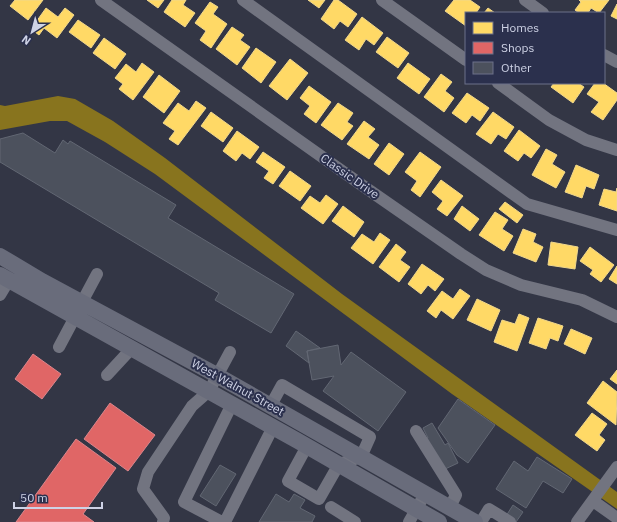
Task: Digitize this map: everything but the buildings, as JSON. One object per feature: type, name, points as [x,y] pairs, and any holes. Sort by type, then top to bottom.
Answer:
[{"type":"main road","name":"West Walnut Street","points":[[0,256],[132,348],[339,464],[413,516],[439,522]]},
{"type":"main road","name":"West Walnut Street","points":[[8,279],[78,309],[85,318],[98,323],[129,340],[146,336],[271,405],[475,522]]},
{"type":"street","name":"Classic Drive","points":[[101,0],[366,188],[480,266],[521,285],[582,300],[617,317]]},
{"type":"street","points":[[243,0],[527,204],[617,230]]},
{"type":"street","points":[[382,0],[465,59]]},
{"type":"street","points":[[525,0],[542,12]]},
{"type":"street","points":[[605,56],[617,62]]},
{"type":"street","points":[[499,84],[549,120],[586,140],[617,150]]},
{"type":"street","points":[[59,348],[97,274]]},
{"type":"street","points":[[0,295],[8,279]]},
{"type":"street","points":[[107,374],[132,348]]},
{"type":"street","points":[[163,522],[164,518],[143,489],[148,472],[192,406],[209,391],[230,352]]},
{"type":"street","points":[[271,405],[282,385],[370,437],[361,457],[339,464],[319,499],[288,481],[307,446]]},
{"type":"street","points":[[232,404],[184,502],[223,522],[273,427]]},
{"type":"street","points":[[416,431],[456,495],[450,507]]},
{"type":"street","points":[[577,522],[617,467]]},
{"type":"street","points":[[413,516],[425,493]]},
{"type":"street","points":[[594,499],[617,518]]},
{"type":"street","points":[[331,507],[355,522]]},
{"type":"street","points":[[481,522],[489,509],[510,522]]},
{"type":"shaded area","points":[[58,96],[75,99],[113,121],[165,158],[342,294],[617,492],[617,509],[452,394],[155,174],[105,142],[67,121],[50,121],[0,130],[0,105],[5,106]]}]
